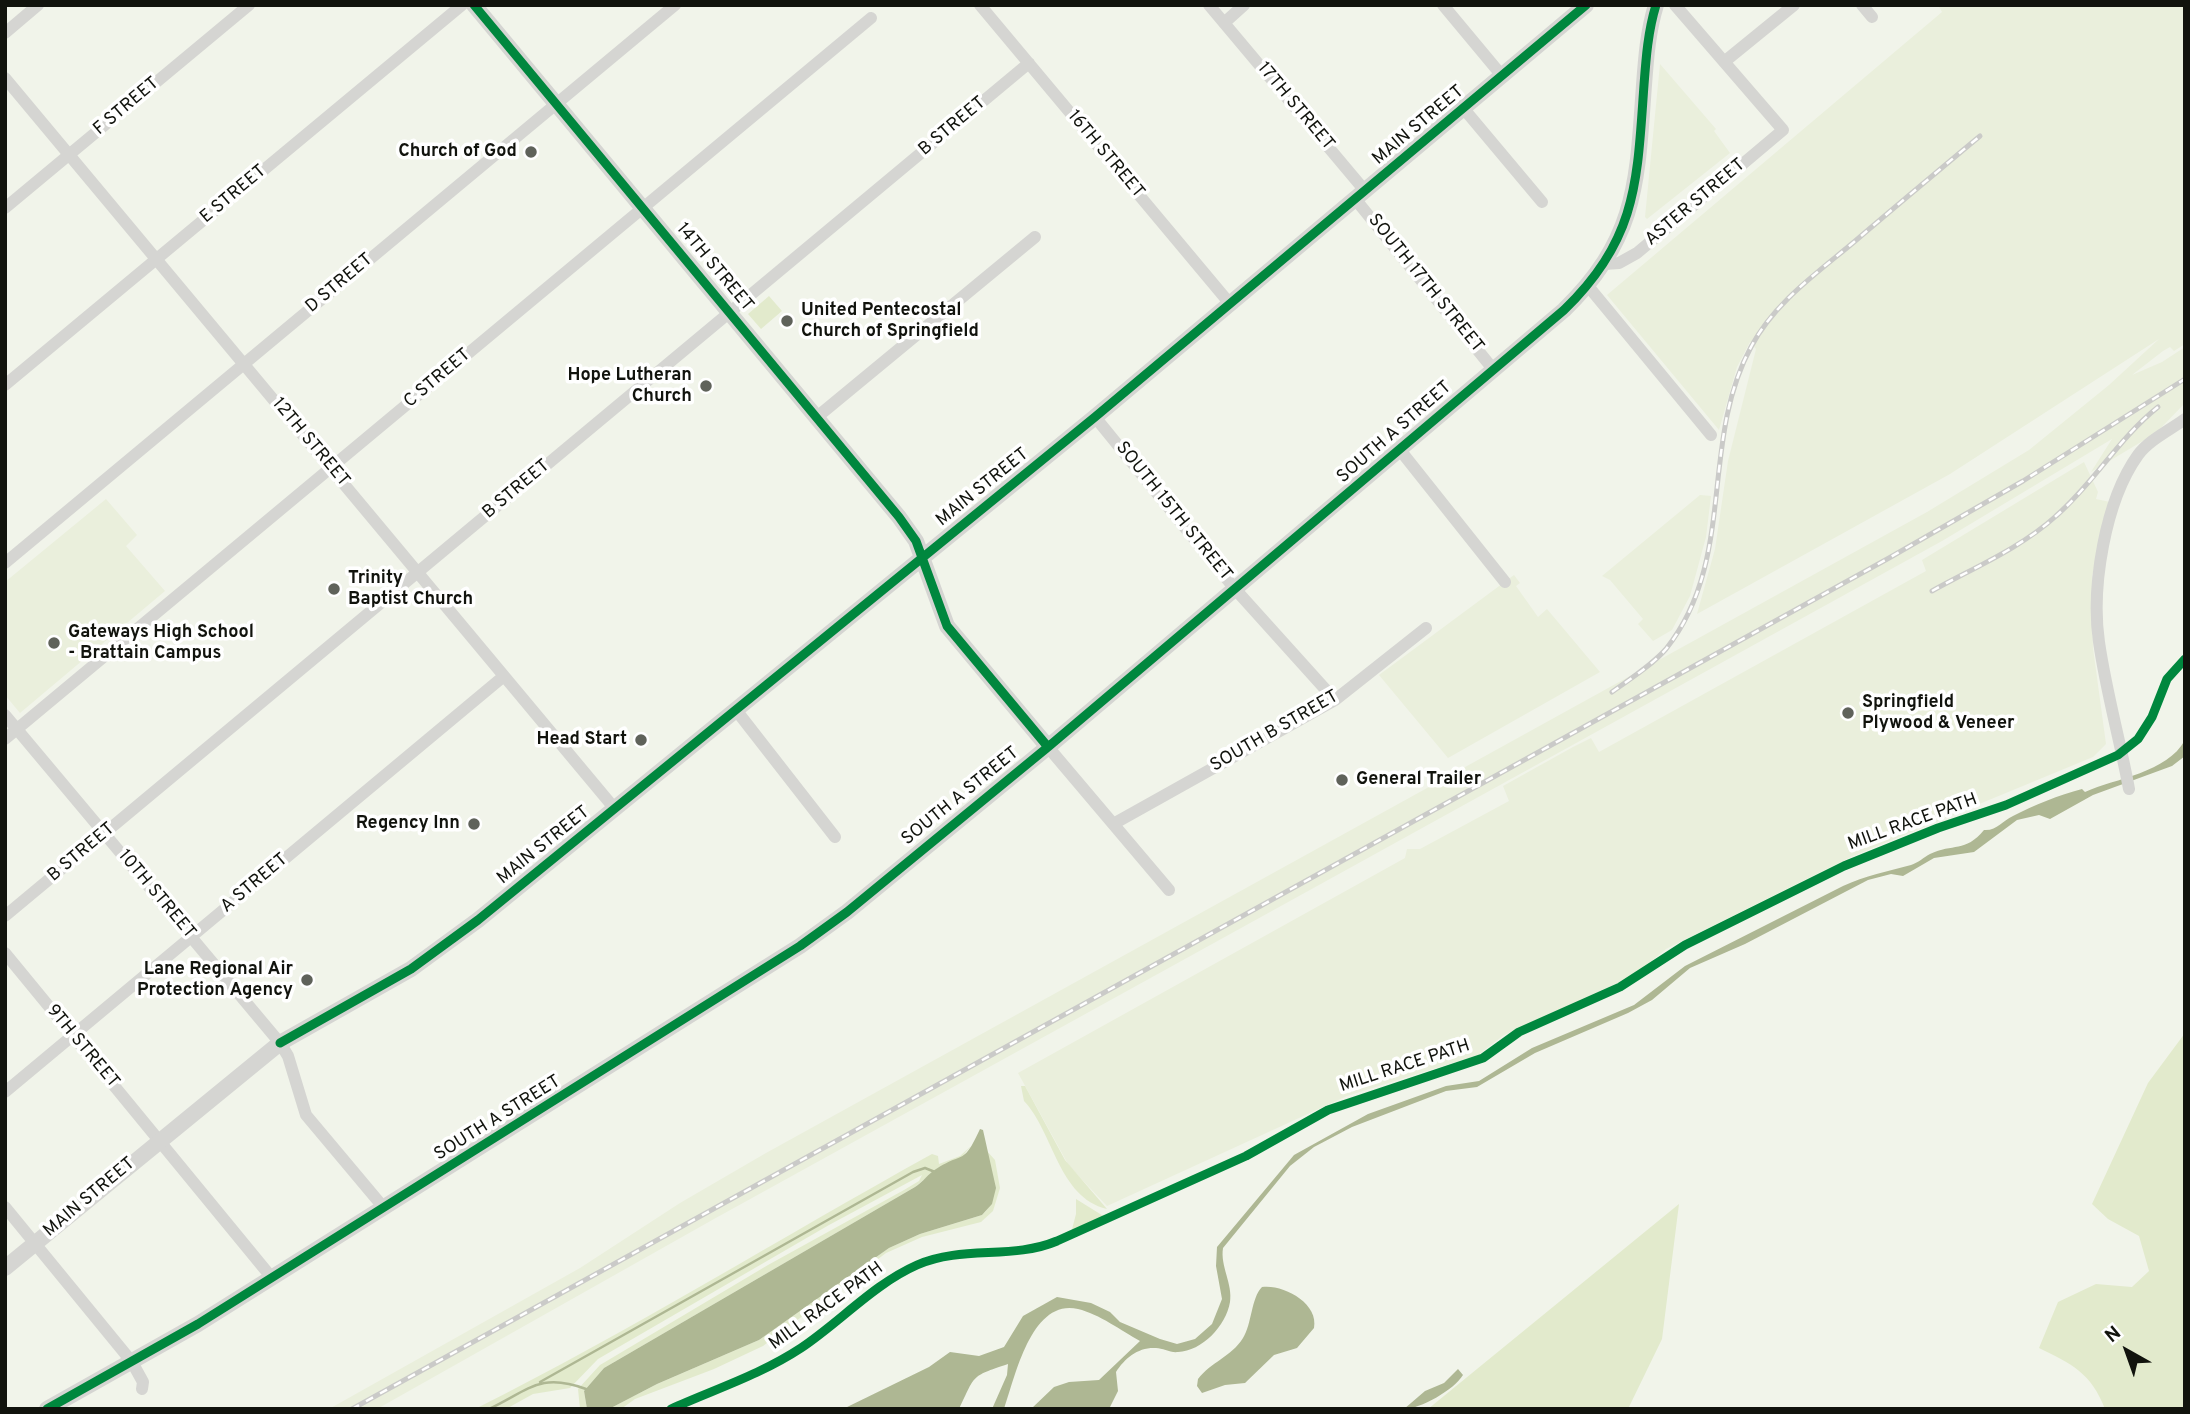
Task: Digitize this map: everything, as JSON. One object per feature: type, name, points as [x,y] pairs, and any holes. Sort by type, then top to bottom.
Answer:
[{"type":"main road","name":"14TH STREET","points":[[474,5],[899,517],[922,557],[947,626],[1048,747]]},
{"type":"main road","name":"MAIN STREET","points":[[5,1268],[280,1043],[440,949],[1231,305],[1586,5]]},
{"type":"main road","name":"SOUTH A STREET","points":[[47,1409],[132,1362],[272,1278],[800,946],[846,912],[1048,747],[1493,369],[1588,286],[1604,264],[1630,211],[1637,180],[1647,46],[1656,5]]},
{"type":"street","points":[[5,33],[38,5]]},
{"type":"street","name":"F STREET","points":[[5,208],[249,5]]},
{"type":"street","name":"E STREET","points":[[5,385],[462,5]]},
{"type":"street","name":"D STREET","points":[[5,563],[676,5]]},
{"type":"street","name":"16TH STREET","points":[[980,5],[1231,305]]},
{"type":"street","name":"17TH STREET","points":[[1209,5],[1361,196]]},
{"type":"street","points":[[1224,23],[1244,5]]},
{"type":"street","points":[[1443,5],[1503,76]]},
{"type":"street","points":[[1675,5],[1724,62],[1794,5]]},
{"type":"street","points":[[1862,5],[1872,17]]},
{"type":"street","name":"C STREET","points":[[5,739],[871,18]]},
{"type":"street","name":"ASTER STREET","points":[[1604,264],[1619,263],[1637,253],[1783,130],[1724,62]]},
{"type":"street","name":"B STREET","points":[[5,916],[1029,63]]},
{"type":"street","name":"12TH STREET","points":[[5,78],[615,808]]},
{"type":"street","points":[[1464,109],[1542,202]]},
{"type":"street","name":"SOUTH 17TH STREET","points":[[1361,196],[1493,369]]},
{"type":"street","points":[[817,416],[1035,237]]},
{"type":"street","points":[[1588,286],[1711,435]]},
{"type":"street","name":"SOUTH 15TH STREET","points":[[1095,417],[1235,589],[1335,700]]},
{"type":"street","points":[[2129,789],[2099,640],[2098,607],[2105,540],[2114,506],[2139,454],[2185,419]]},
{"type":"street","points":[[1400,450],[1505,582]]},
{"type":"street","name":"SOUTH B STREET","points":[[1115,823],[1335,700],[1426,628]]},
{"type":"street","name":"A STREET","points":[[5,1092],[504,676]]},
{"type":"street","points":[[736,710],[835,837]]},
{"type":"street","name":"10TH STREET","points":[[5,715],[280,1043],[288,1056],[306,1115],[384,1208]]},
{"type":"street","points":[[1048,747],[1169,890]]},
{"type":"street","name":"9TH STREET","points":[[5,953],[272,1278]]},
{"type":"street","points":[[5,1208],[132,1362],[143,1382],[142,1389]]},
{"type":"shaded area","points":[[1938,5],[2185,5],[2185,344],[2174,351],[2170,347],[2163,351],[2132,375],[2162,362],[2185,347],[2185,403],[2156,433],[2091,472],[2112,439],[1942,541],[714,1219],[377,1409],[329,1409],[580,1268],[680,1203],[766,1153],[1927,512],[2029,450],[2109,385],[2159,339],[1950,474],[1697,614],[1715,549],[1728,461],[1756,349],[1750,342],[1737,367],[1719,430],[1607,295],[1942,12]]},
{"type":"shaded area","points":[[1660,64],[1716,129],[1714,131],[1730,153],[1647,219],[1645,217]]},
{"type":"shaded area","points":[[769,296],[782,311],[761,329],[748,314]]},
{"type":"shaded area","points":[[2084,462],[2098,492],[2096,499],[2110,502],[2092,576],[2093,648],[2106,744],[2093,757],[1851,857],[1666,949],[1635,975],[1504,1035],[1478,1055],[1347,1096],[1107,1206],[1069,1166],[1018,1073],[1405,858],[1407,849],[1420,849],[1509,801],[1503,786],[1573,747],[1591,738],[1599,752],[1926,571],[1922,560]]},
{"type":"shaded area","points":[[1700,495],[1711,496],[1706,537],[1690,596],[1672,630],[1653,641],[1638,624],[1643,619],[1610,580],[1602,576]]},
{"type":"shaded area","name":"Gateways High School - Brattain Campus","points":[[106,499],[137,535],[126,546],[165,591],[20,713],[5,695],[5,582]]},
{"type":"shaded area","points":[[1514,575],[1520,583],[1516,586],[1538,617],[1547,609],[1600,672],[1448,758],[1379,675]]},
{"type":"shaded area","points":[[2185,740],[2185,756],[2172,766],[2093,795],[2050,819],[2039,815],[2017,820],[1974,852],[1934,858],[1903,876],[1891,874],[1868,880],[1745,944],[1690,968],[1652,1000],[1535,1053],[1477,1087],[1446,1091],[1352,1127],[1314,1147],[1290,1166],[1223,1248],[1230,1302],[1224,1320],[1212,1336],[1187,1351],[1149,1348],[1133,1354],[1116,1372],[1118,1391],[1109,1409],[1031,1409],[1054,1387],[1069,1382],[1099,1380],[1140,1341],[1094,1315],[1078,1309],[1062,1309],[1048,1316],[1028,1343],[1004,1409],[992,1409],[1007,1375],[1008,1364],[975,1379],[959,1409],[843,1409],[929,1367],[950,1352],[979,1356],[1004,1347],[1023,1316],[1057,1297],[1091,1303],[1110,1312],[1120,1322],[1160,1339],[1177,1344],[1195,1339],[1212,1324],[1222,1299],[1216,1266],[1217,1247],[1294,1155],[1368,1114],[1446,1086],[1479,1081],[1532,1048],[1634,1005],[1685,966],[1843,886],[1914,864],[1938,851],[1965,845],[1984,830],[1996,827],[2013,816],[2064,794],[2082,789],[2085,792],[2140,773],[2166,760]]},
{"type":"shaded area","points":[[2185,1033],[2185,1409],[2105,1409],[2087,1378],[2061,1359],[2039,1348],[2058,1302],[2096,1284],[2132,1287],[2149,1271],[2139,1236],[2108,1219],[2092,1204],[2148,1083]]},
{"type":"shaded area","points":[[1021,1086],[1025,1086],[1065,1160],[1107,1209],[1078,1192],[1067,1178],[1043,1130],[1024,1101]]},
{"type":"shaded area","points":[[980,1129],[983,1130],[996,1188],[992,1204],[982,1215],[920,1234],[889,1248],[759,1340],[657,1384],[609,1409],[587,1409],[584,1391],[604,1368],[915,1187],[936,1169],[966,1153]]},
{"type":"shaded area","points":[[971,1146],[960,1159],[938,1168],[915,1187],[604,1368],[584,1391],[587,1409],[580,1409],[578,1389],[600,1365],[768,1265],[904,1190],[919,1181],[922,1175],[829,1225],[598,1359],[570,1388],[533,1394],[506,1409],[475,1409],[648,1316],[932,1154],[938,1156],[939,1164],[960,1156]]},
{"type":"shaded area","points":[[986,1150],[995,1160],[1000,1188],[993,1211],[981,1222],[922,1237],[886,1253],[763,1346],[714,1369],[635,1399],[621,1409],[609,1409],[657,1384],[759,1340],[889,1248],[920,1234],[982,1215],[994,1192]]},
{"type":"shaded area","points":[[1076,1199],[1105,1217],[1071,1233],[1076,1214]]},
{"type":"shaded area","points":[[1679,1204],[1662,1339],[1628,1409],[1428,1409]]},
{"type":"shaded area","points":[[1262,1287],[1280,1289],[1298,1297],[1311,1311],[1314,1328],[1297,1348],[1274,1355],[1245,1383],[1225,1385],[1202,1393],[1197,1386],[1198,1379],[1233,1350],[1243,1338]]},
{"type":"shaded area","points":[[1458,1369],[1463,1375],[1445,1392],[1419,1406],[1404,1409],[1425,1391],[1444,1383]]},
{"type":"waterway","points":[[540,1382],[913,1172],[925,1168],[935,1172]]},
{"type":"waterway","points":[[489,1409],[525,1390],[546,1383],[557,1382],[586,1389]]},
{"type":"railway","points":[[1612,692],[1666,649],[1688,614],[1702,578],[1710,540],[1726,422],[1735,384],[1761,331],[1797,290],[1980,136]]},
{"type":"railway","points":[[352,1409],[1889,558],[2023,481],[2185,379]]},
{"type":"railway","points":[[1932,591],[2012,548],[2056,516],[2158,407]]},
{"type":"cycle path","points":[[474,5],[899,517],[916,541],[947,626],[1048,747]]},
{"type":"cycle path","points":[[280,1043],[411,969],[478,920],[1095,417],[1586,5]]},
{"type":"cycle path","points":[[47,1409],[198,1324],[800,946],[847,912],[1048,747],[1564,310],[1607,258],[1629,206],[1639,151],[1648,45],[1656,5]]},
{"type":"cycle path","name":"MILL RACE PATH","points":[[671,1409],[785,1358],[886,1282],[917,1265],[952,1255],[1023,1250],[1057,1241],[1246,1156],[1328,1110],[1483,1058],[1519,1032],[1620,987],[1685,945],[1844,866],[1938,828],[2006,805],[2118,755],[2138,739],[2152,717],[2167,679],[2185,659]]},
{"type":"place","name":"Church of God","points":[[531,152]]},
{"type":"place","name":"United Pentecostal Church of Springfield","points":[[787,321]]},
{"type":"place","name":"Hope Lutheran Church","points":[[706,386]]},
{"type":"place","name":"Trinity Baptist Church","points":[[334,589]]},
{"type":"place","name":"Gateways High School - Brattain Campus","points":[[54,643]]},
{"type":"place","name":"Springfield Plywood & Veneer","points":[[1848,713]]},
{"type":"place","name":"Head Start","points":[[641,740]]},
{"type":"place","name":"General Trailer","points":[[1342,780]]},
{"type":"place","name":"Regency Inn","points":[[474,824]]},
{"type":"place","name":"Lane Regional Air Protection Agency","points":[[307,980]]}]
